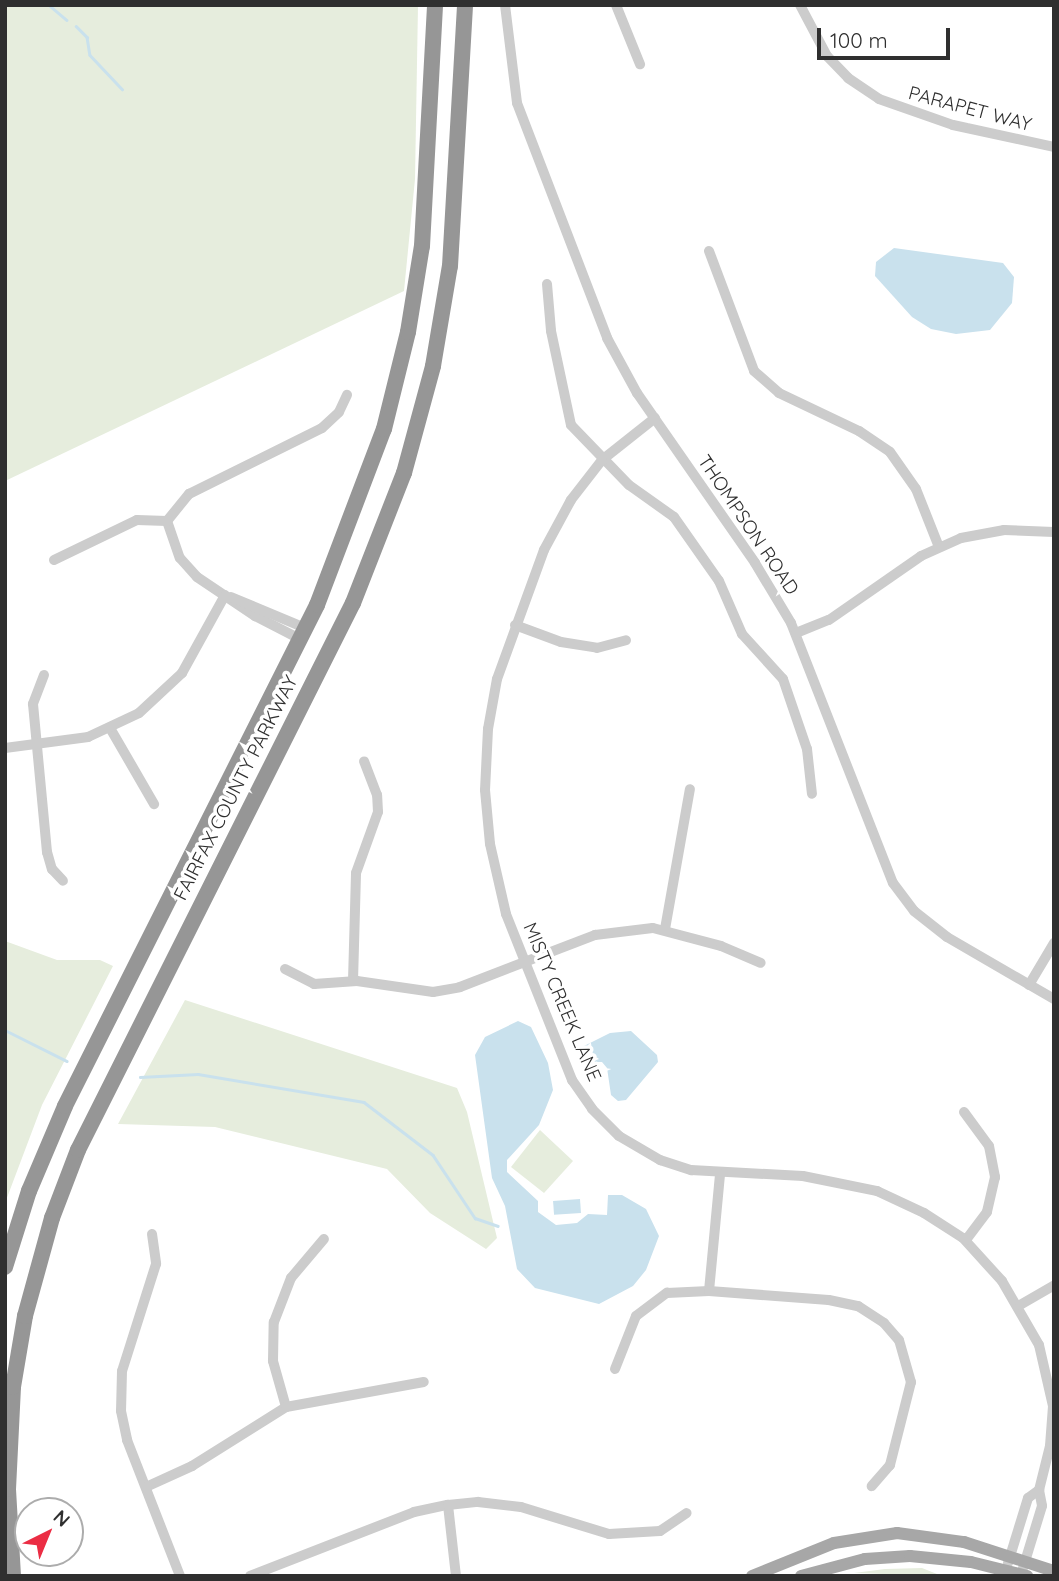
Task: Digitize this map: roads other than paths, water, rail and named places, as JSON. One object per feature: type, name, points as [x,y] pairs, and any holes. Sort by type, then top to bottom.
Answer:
[{"type":"highway","name":"FAIRFAX COUNTY PARKWAY","points":[[5,1267],[29,1191],[65,1106],[302,633],[376,454],[408,332],[426,199],[435,5]]},
{"type":"highway","name":"FAIRFAX COUNTY PARKWAY","points":[[13,1576],[8,1489],[13,1387],[27,1306],[52,1218],[83,1139],[353,603],[415,435],[450,265],[465,5]]},
{"type":"main road","points":[[752,1576],[834,1543],[887,1534],[942,1538],[1010,1557],[1024,1570]]},
{"type":"main road","points":[[801,1576],[865,1559],[910,1556],[946,1558],[1006,1570],[1054,1571]]},
{"type":"street","name":"THOMPSON ROAD","points":[[505,5],[510,72],[525,129],[607,338],[655,418],[755,563],[796,633],[881,856],[903,897],[947,937],[1054,999]]},
{"type":"street","points":[[616,5],[640,64]]},
{"type":"street","name":"PARAPET WAY","points":[[800,5],[827,56],[848,78],[879,99],[953,125],[1054,147]]},
{"type":"street","points":[[709,251],[754,371],[790,399],[859,431],[890,452],[916,489],[939,547]]},
{"type":"street","points":[[547,284],[566,414],[602,460],[680,524],[724,589],[742,634],[783,679],[807,749],[812,794]]},
{"type":"street","points":[[167,521],[189,494],[322,428],[339,412],[347,395]]},
{"type":"street","name":"MISTY CREEK LANE","points":[[655,418],[602,460],[556,525],[515,625],[492,701],[485,790],[499,891],[524,962],[572,1080],[604,1122],[660,1160],[720,1175],[803,1176],[853,1184],[900,1200],[965,1240],[1020,1306],[1045,1360],[1053,1406],[1049,1457],[1039,1490],[1042,1506],[1024,1570]]},
{"type":"street","points":[[54,560],[138,520],[167,521]]},
{"type":"street","points":[[167,521],[173,545],[188,568],[225,595],[302,633]]},
{"type":"street","points":[[796,633],[829,620],[939,547],[1004,530],[1054,532]]},
{"type":"street","points":[[5,748],[37,745],[110,728],[139,713],[175,682],[225,595]]},
{"type":"street","points":[[515,625],[561,642],[597,648],[626,640]]},
{"type":"street","points":[[44,675],[36,689],[37,745],[48,861],[63,881]]},
{"type":"street","points":[[110,728],[154,804]]},
{"type":"street","points":[[353,981],[356,873],[377,812],[377,795],[364,761]]},
{"type":"street","points":[[665,929],[690,789]]},
{"type":"street","points":[[285,969],[314,984],[353,981],[433,992],[605,932],[665,929],[761,963]]},
{"type":"street","points":[[1029,985],[1054,943]]},
{"type":"street","points":[[964,1112],[989,1146],[995,1177],[987,1212],[965,1240]]},
{"type":"street","points":[[709,1291],[720,1175]]},
{"type":"street","points":[[152,1234],[156,1264],[120,1391],[124,1430],[180,1576]]},
{"type":"street","points":[[286,1408],[273,1361],[274,1322],[291,1279],[324,1239]]},
{"type":"street","points":[[1020,1306],[1054,1285]]},
{"type":"street","points":[[615,1369],[632,1322],[646,1304],[676,1291],[844,1301],[866,1309],[890,1328],[906,1353],[911,1395],[890,1465],[872,1486]]},
{"type":"street","points":[[146,1487],[192,1466],[286,1408],[349,1392],[424,1381]]},
{"type":"street","name":"MISTY CREEK LANE","points":[[1006,1570],[1028,1498],[1039,1490]]},
{"type":"street","points":[[250,1576],[414,1512],[448,1505],[478,1502],[521,1507],[609,1534],[644,1535],[676,1524],[687,1513]]},
{"type":"street","points":[[448,1505],[456,1576]]},
{"type":"water","points":[[894,248],[1003,263],[1014,277],[1012,303],[990,330],[956,334],[931,329],[912,317],[875,276],[876,262]]},
{"type":"water","points":[[518,1021],[531,1027],[548,1063],[553,1090],[539,1125],[507,1160],[507,1172],[538,1201],[538,1212],[556,1225],[577,1223],[588,1214],[607,1215],[608,1195],[622,1195],[646,1209],[659,1236],[646,1270],[633,1286],[599,1304],[535,1288],[517,1269],[505,1206],[492,1178],[475,1055],[485,1037]]},
{"type":"water","points":[[631,1031],[657,1055],[658,1062],[626,1100],[618,1101],[611,1095],[607,1068],[602,1062],[584,1062],[578,1049],[610,1033]]},
{"type":"water","points":[[580,1199],[581,1213],[554,1215],[553,1201]]},
{"type":"waterway","points":[[49,5],[67,20]]},
{"type":"waterway","points":[[76,26],[87,37],[90,55],[122,89]]},
{"type":"waterway","points":[[5,1030],[67,1061]]},
{"type":"waterway","points":[[140,1077],[198,1074],[364,1102],[433,1155],[475,1218],[498,1226]]}]
